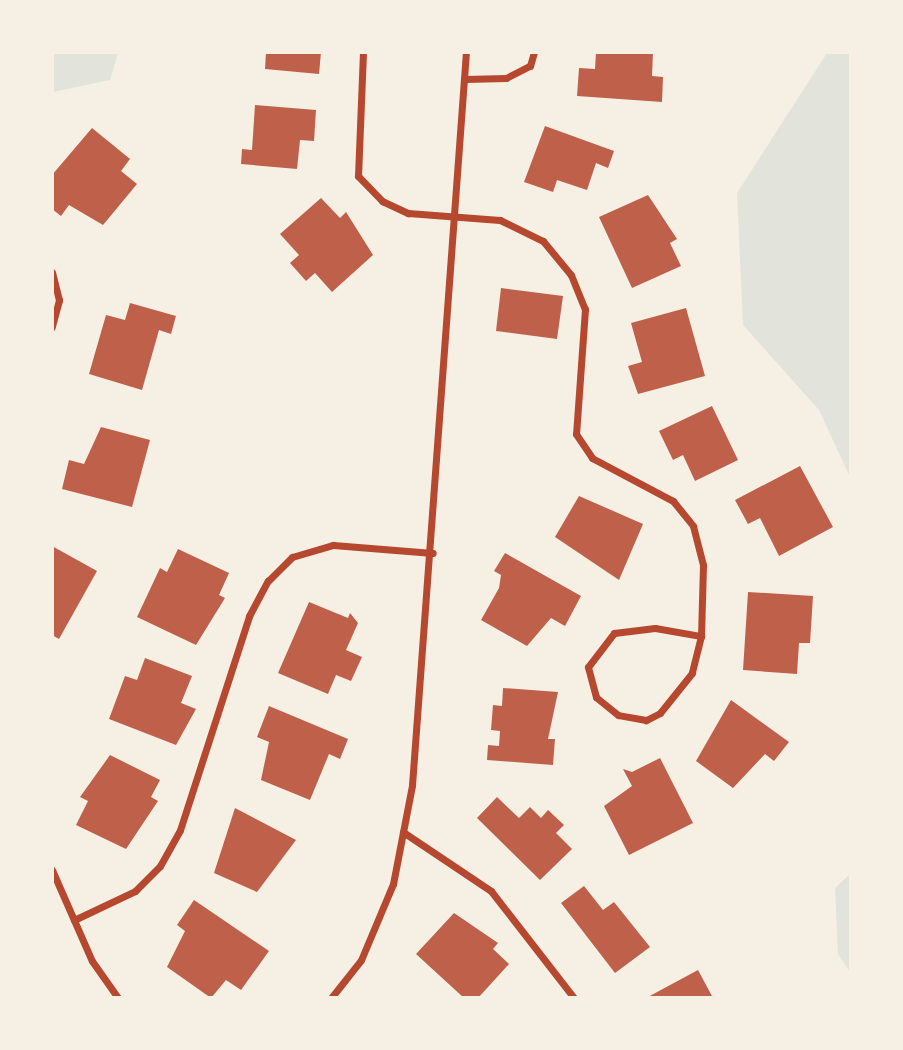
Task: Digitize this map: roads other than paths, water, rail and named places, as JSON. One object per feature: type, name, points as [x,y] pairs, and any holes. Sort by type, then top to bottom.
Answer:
[{"type":"street","points":[[363,52],[358,176],[382,201],[408,212],[500,220],[542,241],[571,275],[585,309],[576,434],[592,458],[673,501],[693,526],[703,565],[701,636],[678,694],[646,720],[618,715],[589,685],[588,667],[614,633],[655,628],[701,636]]},
{"type":"street","points":[[331,998],[361,960],[393,884],[403,832],[433,553],[466,52]]},
{"type":"street","points":[[465,79],[506,78],[530,66],[534,52]]},
{"type":"street","points":[[52,272],[59,300],[52,327]]},
{"type":"street","points":[[74,920],[135,891],[160,866],[180,830],[249,616],[268,581],[292,557],[332,545],[433,553]]},
{"type":"street","points":[[403,832],[491,891],[574,998]]},
{"type":"street","points":[[52,870],[92,961],[118,998]]}]
